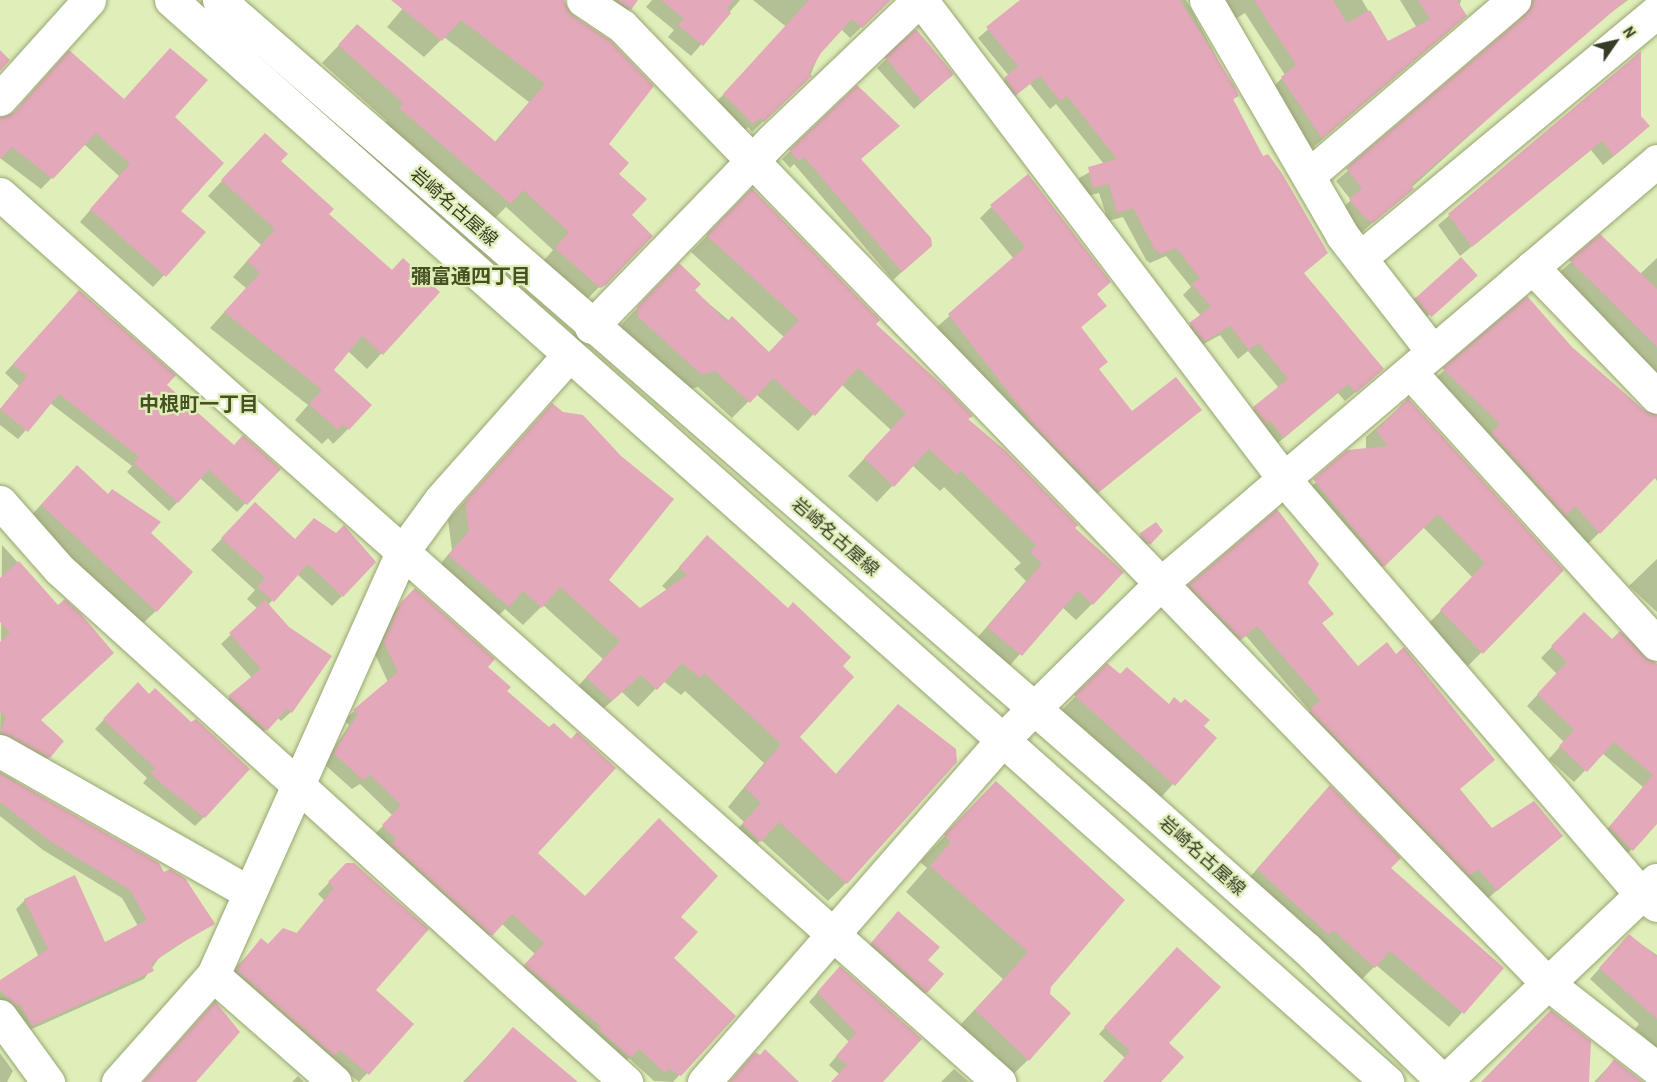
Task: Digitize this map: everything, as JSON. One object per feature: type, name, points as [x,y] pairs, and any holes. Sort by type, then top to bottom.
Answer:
[{"type":"street","points":[[0,99],[89,0]]},
{"type":"street","name":"岩崎名古屋線","points":[[171,0],[1001,741],[1387,1082]]},
{"type":"street","name":"岩崎名古屋線","points":[[219,0],[591,327],[1033,708],[1306,948],[1444,1082]]},
{"type":"street","points":[[583,0],[622,26],[749,163],[1547,983],[1657,1070]]},
{"type":"street","points":[[591,327],[749,163],[920,0],[1284,479],[1652,892],[1547,983],[1444,1082]]},
{"type":"street","points":[[1206,0],[1422,362],[1657,644]]},
{"type":"street","points":[[1309,175],[1514,0]]},
{"type":"street","points":[[1360,258],[1657,11]]},
{"type":"street","points":[[704,1082],[1001,741],[1160,585],[1657,161]]},
{"type":"street","points":[[0,194],[999,1082]]},
{"type":"street","points":[[1532,267],[1657,397]]},
{"type":"street","points":[[118,1082],[213,975],[248,892],[403,551],[441,499],[569,355]]},
{"type":"street","points":[[0,502],[59,569],[626,1082]]},
{"type":"street","points":[[0,751],[248,892]]},
{"type":"street","points":[[213,975],[335,1082]]},
{"type":"street","points":[[0,1016],[48,1082]]},
{"type":"building","points":[[391,0],[564,0],[572,15],[610,40],[654,86],[609,144],[629,163],[619,174],[647,199],[632,215],[653,236],[606,285],[600,288],[555,248],[569,232],[523,190],[511,204],[399,108],[403,103],[338,45],[357,24],[496,142],[545,84],[461,20],[442,41]]},
{"type":"building","points":[[617,0],[638,0],[631,10]]},
{"type":"building","points":[[661,0],[734,0],[727,9],[731,13],[703,46],[678,25],[684,19]]},
{"type":"building","points":[[809,0],[891,0],[862,28],[852,19],[821,53],[809,73],[812,76],[764,122],[760,118],[753,124],[723,94]]},
{"type":"building","points":[[1020,0],[1180,0],[1235,87],[1239,96],[1233,99],[1263,156],[1268,154],[1283,175],[1328,253],[1304,273],[1384,369],[1356,393],[1348,384],[1284,438],[1270,420],[1266,424],[1253,407],[1288,379],[1259,343],[1249,350],[1230,326],[1204,342],[1189,323],[1211,307],[1192,284],[1200,278],[1176,248],[1161,254],[1155,250],[1133,208],[1117,213],[1109,184],[1093,188],[1088,167],[1117,159],[1067,96],[1060,101],[1040,76],[1016,95],[1004,78],[1018,66],[986,27]]},
{"type":"building","points":[[1254,0],[1333,0],[1347,23],[1370,10],[1388,41],[1430,19],[1418,0],[1457,0],[1467,16],[1322,139],[1281,77],[1296,65]]},
{"type":"building","points":[[1534,0],[1626,0],[1411,185],[1414,189],[1373,223],[1365,218],[1349,199],[1362,189],[1346,168],[1526,14]]},
{"type":"building","points":[[916,29],[954,74],[922,101],[884,56]]},
{"type":"building","points":[[170,48],[208,80],[175,117],[224,163],[181,211],[206,232],[166,277],[90,209],[130,164],[96,133],[53,179],[12,147],[0,159],[0,117],[14,112],[69,50],[124,99]]},
{"type":"building","points":[[0,50],[10,60],[0,71]]},
{"type":"building","points":[[1641,51],[1641,116],[1650,126],[1614,156],[1602,141],[1472,247],[1448,214]]},
{"type":"building","points":[[857,85],[900,126],[861,159],[931,238],[932,246],[902,272],[804,157],[799,161],[789,150]]},
{"type":"building","points":[[265,133],[288,154],[281,161],[334,209],[329,214],[392,270],[403,258],[440,292],[383,355],[362,336],[334,370],[372,405],[349,430],[343,424],[338,430],[309,404],[322,390],[224,312],[260,273],[247,261],[275,229],[221,180]]},
{"type":"building","points":[[1028,174],[1111,282],[1097,294],[1107,306],[1081,327],[1108,362],[1099,369],[1132,411],[1176,377],[1202,410],[1099,492],[1036,428],[948,314],[1025,247],[990,205]]},
{"type":"building","points":[[752,188],[880,320],[876,324],[973,416],[968,419],[1006,451],[1078,525],[1075,528],[1124,572],[1093,605],[1078,591],[1022,656],[987,627],[1042,564],[1030,552],[1036,545],[961,471],[957,475],[929,449],[894,487],[864,458],[906,413],[858,368],[815,416],[773,378],[750,403],[715,371],[702,375],[638,317],[637,307],[679,263],[701,284],[695,290],[727,322],[732,316],[769,352],[799,320],[706,235]]},
{"type":"building","points":[[1600,234],[1657,289],[1657,347],[1569,260]]},
{"type":"building","points":[[1461,257],[1478,276],[1432,317],[1415,298]]},
{"type":"building","points":[[79,290],[176,375],[167,385],[234,445],[243,435],[281,469],[247,505],[209,470],[178,503],[134,463],[139,457],[59,394],[28,432],[0,409],[27,376],[13,364]]},
{"type":"building","points":[[1527,296],[1572,347],[1644,410],[1657,415],[1657,476],[1600,534],[1575,506],[1566,516],[1491,433],[1500,424],[1442,368]]},
{"type":"building","points":[[1408,398],[1564,570],[1483,654],[1440,610],[1485,563],[1438,514],[1384,567],[1313,479],[1347,450],[1388,446],[1376,431]]},
{"type":"building","points":[[552,403],[563,412],[583,415],[621,456],[674,499],[609,580],[640,608],[687,575],[679,567],[707,535],[788,608],[793,602],[851,657],[843,666],[854,677],[800,737],[836,774],[898,704],[956,749],[957,762],[847,884],[779,822],[761,842],[742,824],[761,803],[745,788],[781,744],[704,673],[700,678],[682,663],[657,690],[641,675],[612,701],[586,677],[620,641],[560,587],[542,608],[523,591],[509,607],[448,555],[469,531],[465,501]]},
{"type":"building","points":[[77,465],[108,494],[112,489],[161,522],[151,533],[193,572],[157,612],[41,505]]},
{"type":"building","points":[[255,502],[295,539],[314,518],[336,533],[344,525],[376,562],[343,597],[308,564],[274,602],[257,587],[265,578],[221,538]]},
{"type":"building","points":[[1277,509],[1319,564],[1308,583],[1334,614],[1322,623],[1358,666],[1387,642],[1396,654],[1404,647],[1495,760],[1460,789],[1492,828],[1534,801],[1563,836],[1497,891],[1478,869],[1469,876],[1309,710],[1320,700],[1257,626],[1241,639],[1188,585]]},
{"type":"building","points":[[1156,522],[1163,531],[1150,545],[1139,534]]},
{"type":"building","points":[[19,561],[58,605],[65,599],[81,614],[114,653],[41,720],[64,741],[50,758],[0,732],[6,717],[0,711],[0,642],[10,633],[0,622],[0,578]]},
{"type":"building","points":[[415,588],[495,659],[488,667],[511,687],[507,691],[549,727],[554,723],[571,739],[577,732],[616,768],[538,853],[585,896],[659,818],[718,876],[681,917],[698,932],[674,958],[736,1016],[681,1076],[669,1069],[665,1073],[639,1049],[631,1058],[598,1029],[601,1026],[524,965],[544,943],[512,914],[492,936],[391,844],[396,839],[382,825],[401,805],[370,775],[363,780],[333,753],[358,714],[353,710],[398,672],[383,641],[401,602]]},
{"type":"building","points":[[265,600],[289,627],[332,656],[292,713],[287,709],[267,731],[228,696],[261,669],[229,633]]},
{"type":"building","points":[[1584,612],[1612,639],[1620,631],[1657,664],[1657,824],[1633,851],[1609,827],[1653,775],[1614,742],[1587,772],[1559,746],[1574,730],[1537,694],[1567,662],[1551,646]]},
{"type":"building","points":[[1107,663],[1120,674],[1127,667],[1169,704],[1174,697],[1181,703],[1185,699],[1210,720],[1204,726],[1217,738],[1175,786],[1074,695]]},
{"type":"building","points":[[138,682],[149,694],[155,688],[191,722],[196,719],[250,769],[205,818],[164,786],[151,773],[155,768],[103,719]]},
{"type":"building","points":[[0,773],[159,863],[164,872],[170,869],[185,878],[215,924],[169,950],[151,965],[154,971],[32,1026],[20,1004],[16,1006],[0,990],[0,980],[48,949],[24,899],[75,875],[105,942],[147,920],[130,890],[51,842],[0,802]]},
{"type":"building","points":[[996,781],[1125,900],[1051,987],[1050,994],[1071,1013],[1029,1061],[975,1010],[1028,952],[930,866],[951,842],[944,835]]},
{"type":"building","points":[[1330,785],[1401,858],[1391,868],[1504,968],[1464,1014],[1390,951],[1375,968],[1333,930],[1329,935],[1257,869]]},
{"type":"building","points":[[346,863],[354,863],[429,929],[376,990],[414,1024],[369,1075],[340,1050],[334,1056],[236,970],[261,938],[268,944],[283,928],[297,933],[334,888],[328,882]]},
{"type":"building","points":[[898,911],[940,947],[928,960],[944,974],[927,993],[871,943]]},
{"type":"building","points":[[1629,934],[1657,957],[1657,1019],[1599,968]]},
{"type":"building","points":[[1177,947],[1221,987],[1169,1043],[1184,1057],[1161,1082],[1103,1082],[1130,1051],[1104,1027]]},
{"type":"building","points":[[840,966],[922,1039],[883,1082],[831,1082],[847,1065],[836,1056],[856,1033],[817,992]]},
{"type":"building","points":[[215,1001],[240,1032],[196,1082],[143,1082]]},
{"type":"building","points":[[1551,1010],[1591,1041],[1589,1082],[1481,1082]]},
{"type":"building","points":[[513,1027],[578,1082],[465,1082]]},
{"type":"building","points":[[765,1049],[799,1082],[729,1082],[755,1052],[760,1055]]},
{"type":"building","points":[[1614,1059],[1643,1082],[1597,1082]]},
{"type":"district","name":"彌富通四丁目","points":[[471,275]]},
{"type":"district","name":"中根町一丁目","points":[[199,403]]}]
